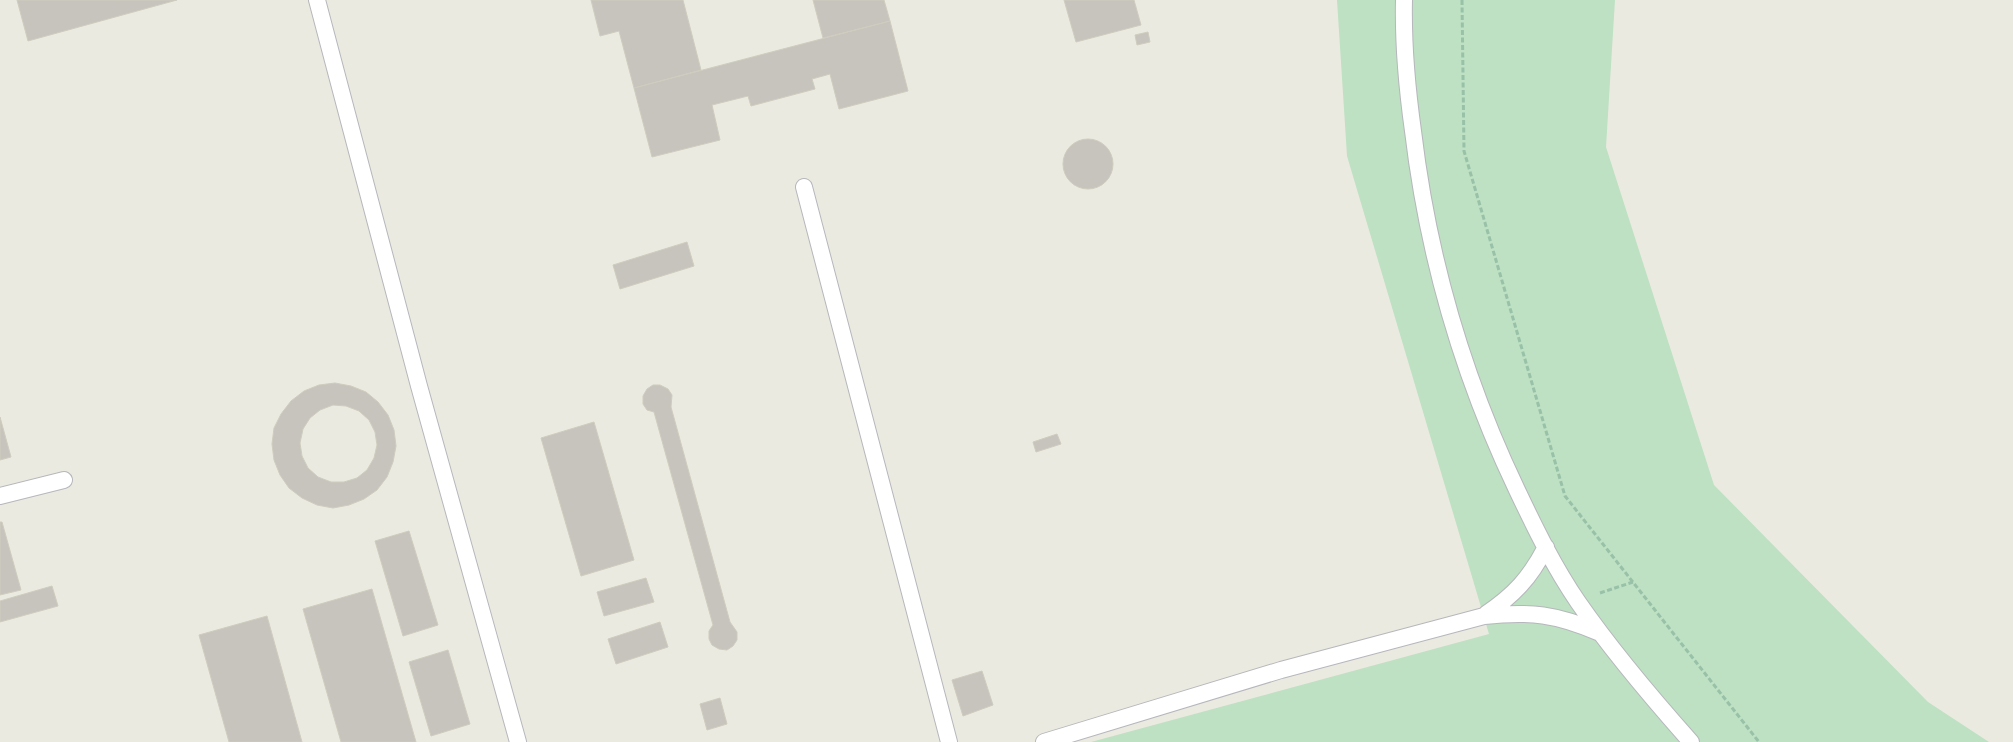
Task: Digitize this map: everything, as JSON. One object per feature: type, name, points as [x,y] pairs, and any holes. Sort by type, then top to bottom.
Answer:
[{"type":"lane","points":[[317,0],[419,386],[518,742]]},
{"type":"lane","points":[[1404,0],[1410,106],[1419,185],[1438,272],[1462,358],[1494,442],[1532,523],[1577,600],[1650,697],[1691,742]]},
{"type":"lane","points":[[804,187],[949,742]]},
{"type":"lane","points":[[0,496],[64,480]]},
{"type":"lane","points":[[1484,616],[1504,603],[1520,587],[1535,568],[1546,547]]},
{"type":"lane","points":[[1044,742],[1082,736],[1272,673],[1484,616],[1514,612],[1544,614],[1573,621],[1600,632]]},
{"type":"path","points":[[1462,0],[1464,151],[1565,496],[1759,742]]},
{"type":"path","points":[[1577,600],[1632,582]]},
{"type":"green space","points":[[1337,0],[1615,0],[1606,147],[1714,485],[1928,702],[1989,742],[1091,742],[1489,634],[1347,156]]},
{"type":"building","points":[[17,0],[177,0],[28,41]]},
{"type":"building","points":[[591,0],[683,0],[701,70],[634,88],[619,31],[600,36]]},
{"type":"building","points":[[813,0],[884,0],[890,21],[823,38]]},
{"type":"building","points":[[1064,0],[1134,0],[1141,25],[1076,42]]},
{"type":"building","points":[[890,21],[908,91],[839,109],[830,74],[812,79],[815,89],[751,106],[748,96],[712,105],[720,140],[652,157],[634,88]]},
{"type":"building","points":[[1148,32],[1150,42],[1137,45],[1135,35]]},
{"type":"building","points":[[1083,139],[1093,139],[1106,146],[1113,159],[1113,169],[1106,182],[1093,189],[1083,189],[1074,185],[1067,178],[1063,169],[1063,159],[1067,150],[1074,143]]},
{"type":"building","points":[[687,242],[694,266],[620,289],[613,265]]},
{"type":"building","points":[[335,383],[351,386],[366,392],[378,402],[388,415],[394,430],[396,446],[393,462],[387,477],[377,490],[364,499],[349,505],[333,508],[317,505],[302,498],[289,488],[280,475],[274,460],[272,444],[274,428],[281,414],[291,401],[304,391],[319,385]],"holes":[[[333,405],[346,406],[359,411],[369,420],[375,432],[377,445],[374,458],[367,470],[357,478],[344,482],[331,482],[318,477],[308,468],[302,456],[300,443],[303,429],[310,418],[320,410]]]},
{"type":"building","points":[[653,385],[660,385],[668,389],[672,395],[671,407],[730,622],[737,632],[737,640],[727,650],[719,649],[712,645],[709,639],[709,631],[713,625],[654,412],[647,410],[643,404],[643,396],[647,389]]},
{"type":"building","points":[[0,417],[11,457],[0,460]]},
{"type":"building","points":[[594,422],[634,560],[581,576],[541,438]]},
{"type":"building","points":[[1057,434],[1061,444],[1036,452],[1033,442]]},
{"type":"building","points":[[0,522],[2,522],[21,590],[0,595]]},
{"type":"building","points":[[409,531],[438,625],[403,636],[375,541]]},
{"type":"building","points":[[646,578],[654,602],[604,616],[597,592]]},
{"type":"building","points":[[52,586],[58,606],[0,622],[0,601]]},
{"type":"building","points":[[372,589],[416,742],[341,742],[303,609]]},
{"type":"building","points":[[267,616],[302,742],[229,742],[199,635]]},
{"type":"building","points":[[660,622],[668,647],[616,664],[608,639]]},
{"type":"building","points":[[448,650],[470,724],[431,736],[409,662]]},
{"type":"building","points":[[982,671],[993,705],[963,716],[952,680]]},
{"type":"building","points":[[720,698],[727,724],[707,730],[700,704]]}]
